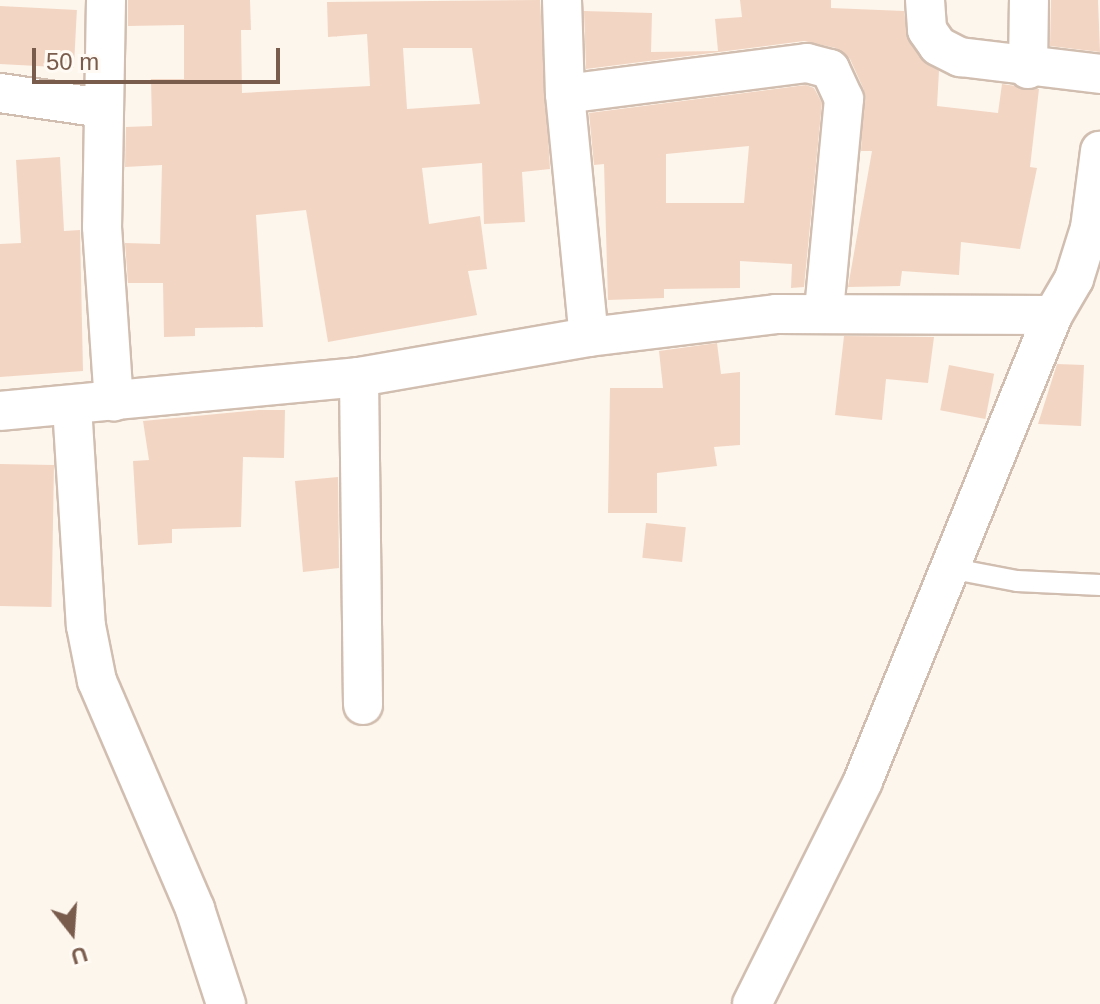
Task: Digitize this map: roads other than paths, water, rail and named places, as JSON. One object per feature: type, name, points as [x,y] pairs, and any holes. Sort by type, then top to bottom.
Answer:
[{"type":"street","points":[[106,0],[102,227],[114,402]]},
{"type":"street","points":[[562,0],[565,94],[589,337]]},
{"type":"street","points":[[925,0],[927,30],[938,46],[960,57],[1028,69],[1100,74]]},
{"type":"street","points":[[1028,69],[1029,0]]},
{"type":"street","points":[[565,94],[807,63],[830,69],[844,99],[824,311]]},
{"type":"street","points":[[0,93],[103,108]]},
{"type":"street","points":[[752,1004],[863,781],[954,569],[1053,315],[1074,279],[1090,228],[1100,151]]},
{"type":"street","points":[[0,411],[359,377],[589,337],[824,311],[1053,315]]},
{"type":"street","points":[[359,377],[363,705]]},
{"type":"street","points":[[72,406],[86,626],[97,681],[195,909],[226,1004]]},
{"type":"lane","points":[[954,569],[1017,581],[1100,585]]}]
